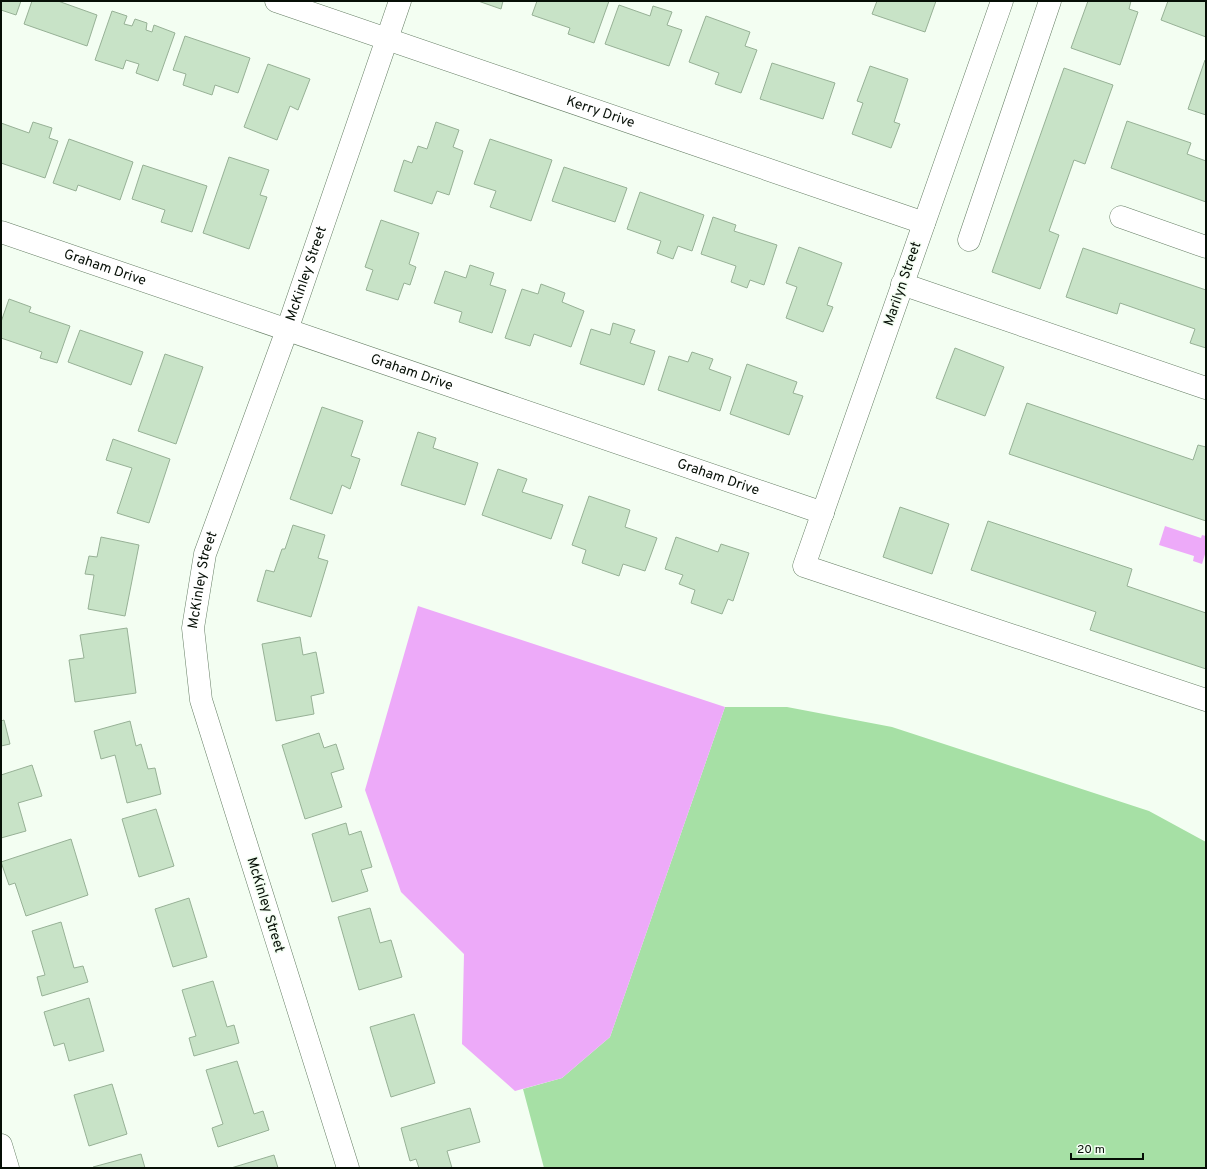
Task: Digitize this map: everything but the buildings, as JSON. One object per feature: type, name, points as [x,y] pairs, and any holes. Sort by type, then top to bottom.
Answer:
[{"type":"street","name":"Kerry Drive","points":[[276,1],[924,223]]},
{"type":"street","name":"McKinley Street","points":[[348,1168],[201,700],[194,628],[205,554],[287,330],[400,1]]},
{"type":"street","name":"Marilyn Street","points":[[1002,1],[804,566],[1206,700]]},
{"type":"street","points":[[969,240],[1050,1]]},
{"type":"street","points":[[1121,217],[1206,247]]},
{"type":"street","name":"Graham Drive","points":[[1,232],[823,513]]},
{"type":"street","points":[[902,284],[1206,388]]},
{"type":"street","points":[[1,1145],[8,1168]]},
{"type":"green space","points":[[725,707],[787,707],[892,727],[1149,811],[1206,842],[1206,1168],[544,1168],[523,1089],[562,1078],[610,1037]]},
{"type":"shaded area","points":[[1165,526],[1201,538],[1202,535],[1206,536],[1206,551],[1202,564],[1193,561],[1194,556],[1159,545]]},
{"type":"shaded area","points":[[418,606],[725,707],[610,1037],[562,1078],[515,1091],[462,1044],[464,954],[401,892],[365,790]]}]
